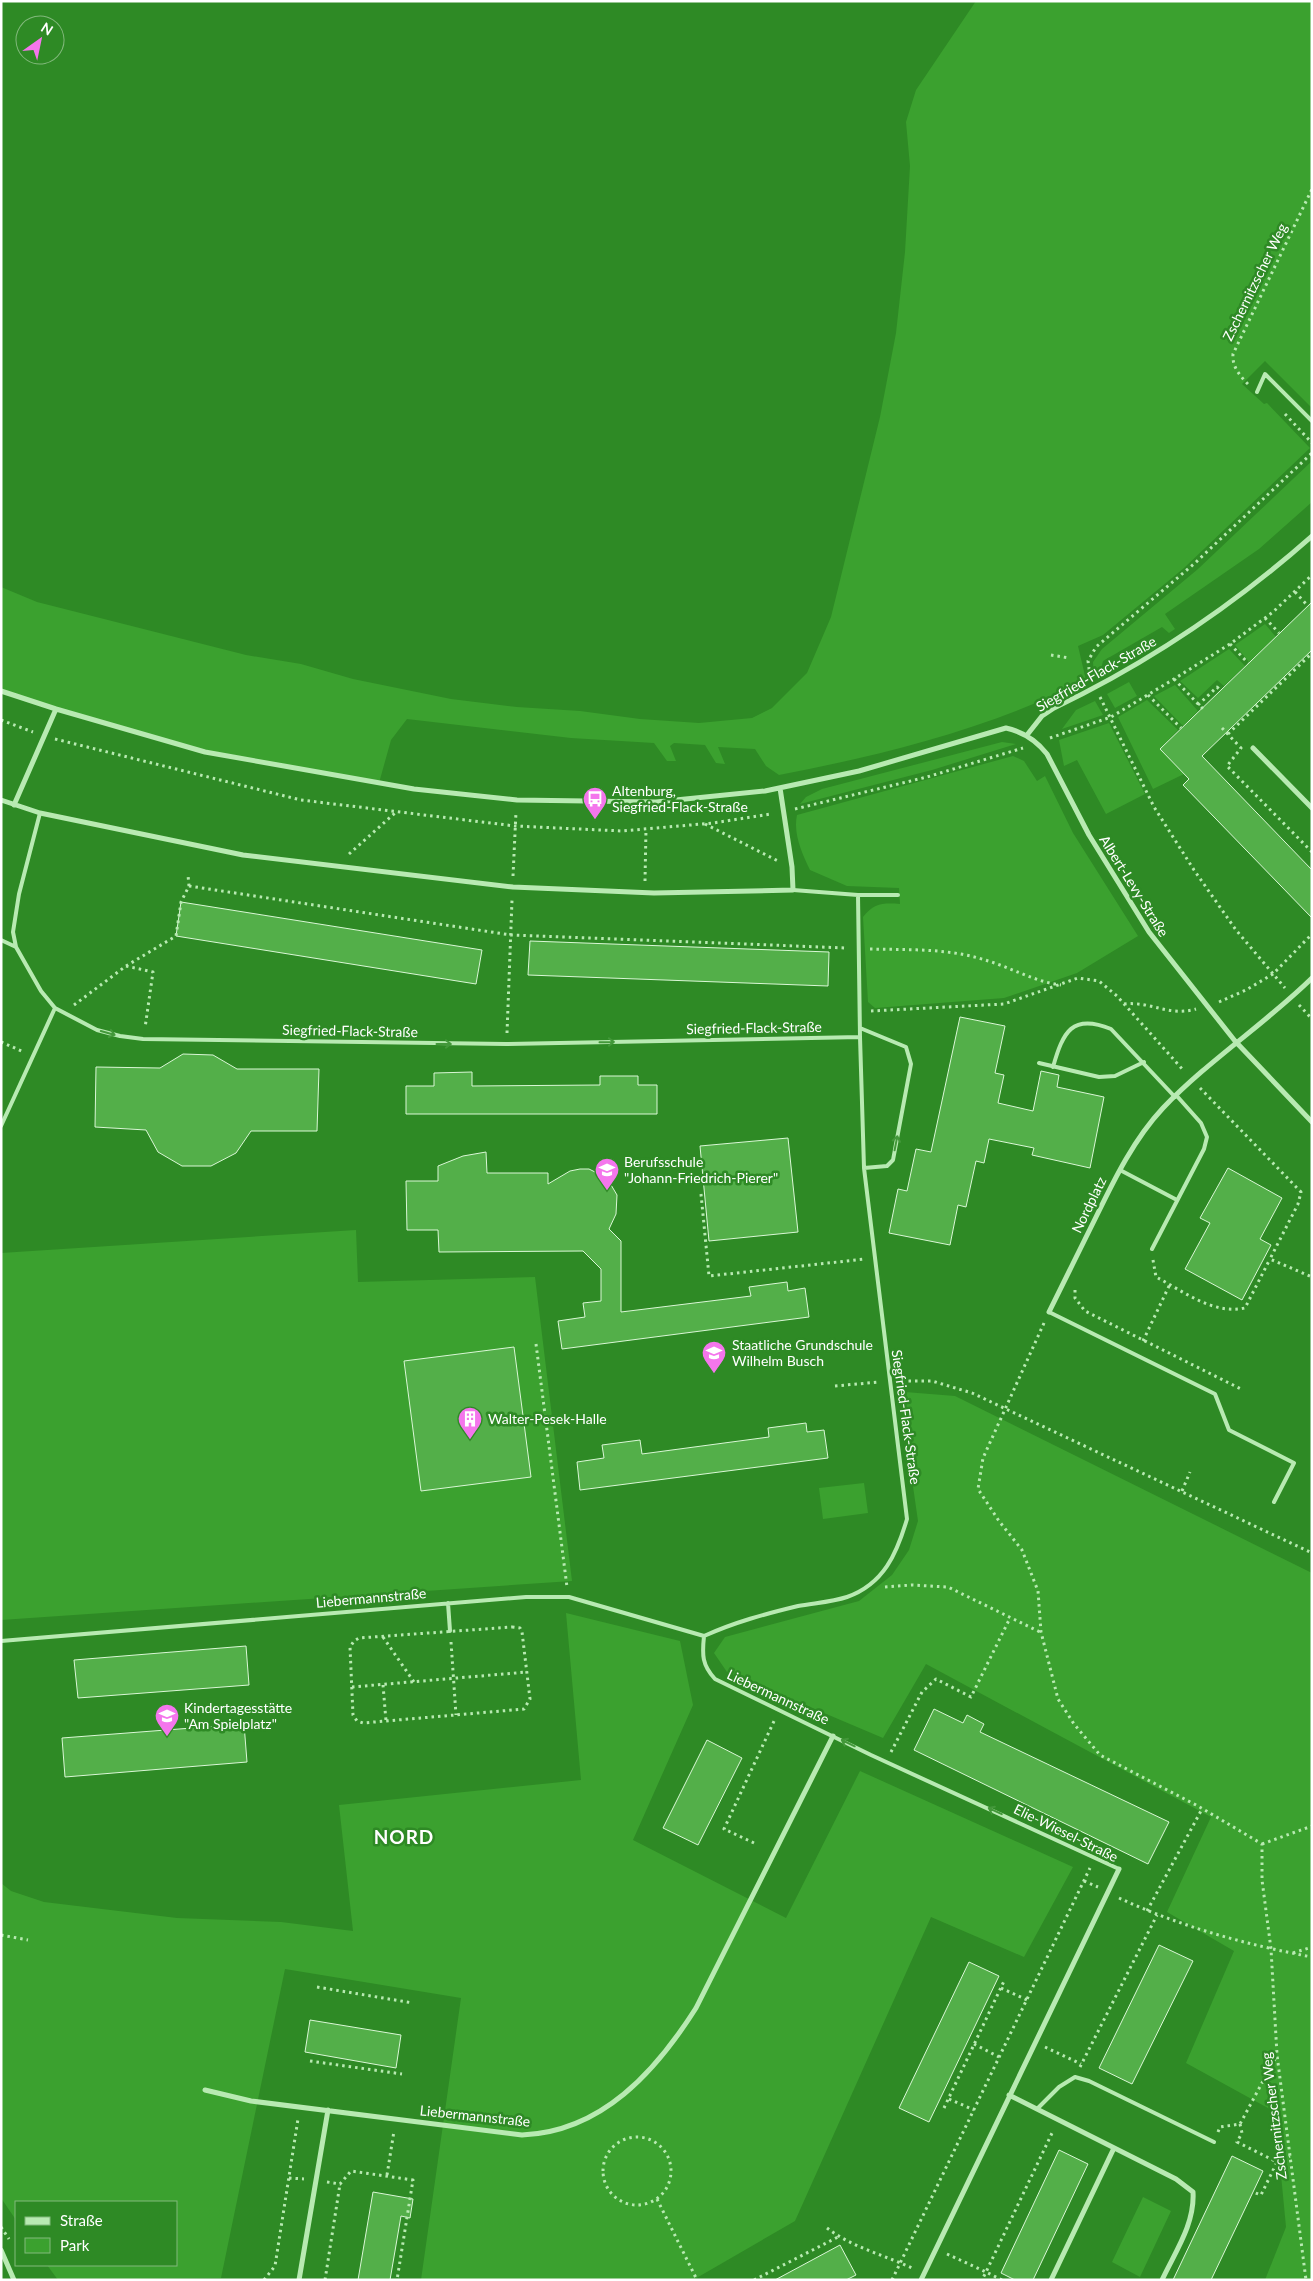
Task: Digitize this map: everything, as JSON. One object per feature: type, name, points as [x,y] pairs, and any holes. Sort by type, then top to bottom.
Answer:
[{"type":"street","name":"Siegfried-Flack-Straße","points":[[1027,735],[1042,716],[1095,688],[1184,635],[1228,604],[1312,536]]},
{"type":"street","points":[[1,691],[205,752],[414,789],[517,800],[656,802],[780,788],[859,770],[1006,728],[1027,735]]},
{"type":"street","points":[[14,804],[56,709]]},
{"type":"street","name":"Albert-Levy-Straße","points":[[1027,735],[1038,742],[1053,764],[1080,819],[1122,891],[1149,932],[1235,1041],[1312,1122]]},
{"type":"street","points":[[1253,748],[1312,808]]},
{"type":"street","points":[[1,800],[40,813],[243,855],[513,887],[645,892],[793,890],[792,867],[780,788]]},
{"type":"street","points":[[1235,1041],[1292,997],[1312,978]]},
{"type":"street","name":"Nordplatz","points":[[1049,1312],[1119,1169],[1142,1133],[1175,1096],[1235,1041]]},
{"type":"street","name":"Liebermannstraße","points":[[205,2090],[251,2101],[522,2135],[545,2134],[568,2127],[605,2109],[642,2079],[676,2039],[696,2008],[833,1736]]},
{"type":"street","name":"Elie-Wiesel-Straße","points":[[922,2280],[1009,2095],[1119,1869]]},
{"type":"street","points":[[1009,2095],[1176,2179],[1193,2192],[1194,2206],[1190,2222],[1162,2280]]},
{"type":"street","points":[[299,2280],[328,2110]]},
{"type":"street","points":[[1051,2280],[1114,2148]]},
{"type":"street","points":[[1,2250],[14,2280]]},
{"type":"lane","points":[[1257,392],[1265,374],[1312,421]]},
{"type":"lane","name":"Siegfried-Flack-Straße","points":[[40,813],[19,894],[13,932],[16,947],[41,991],[55,1008],[97,1030],[143,1039],[423,1044],[860,1037]]},
{"type":"lane","points":[[793,890],[858,895],[898,895]]},
{"type":"lane","name":"Siegfried-Flack-Straße","points":[[704,1636],[760,1615],[846,1598],[864,1589],[882,1574],[895,1555],[907,1519],[864,1168],[858,895]]},
{"type":"lane","points":[[1,940],[16,947]]},
{"type":"lane","points":[[1,1126],[55,1008]]},
{"type":"lane","points":[[1053,1066],[1060,1041],[1070,1029],[1082,1022],[1099,1024],[1111,1029],[1184,1103],[1201,1123],[1207,1137],[1204,1149],[1152,1249]]},
{"type":"lane","points":[[860,1028],[906,1047],[911,1064],[893,1160],[887,1166],[864,1168]]},
{"type":"lane","points":[[1039,1063],[1099,1077],[1115,1076],[1144,1062]]},
{"type":"lane","points":[[1119,1169],[1177,1200]]},
{"type":"lane","points":[[1049,1312],[1215,1394],[1229,1430],[1294,1463],[1274,1502]]},
{"type":"lane","name":"Liebermannstraße","points":[[1,1641],[526,1596],[569,1597],[704,1636],[702,1654],[705,1668],[715,1680],[833,1736]]},
{"type":"lane","points":[[448,1603],[450,1631]]},
{"type":"lane","name":"Elie-Wiesel-Straße","points":[[833,1736],[1119,1869]]},
{"type":"lane","points":[[1037,2109],[1059,2087],[1075,2077],[1089,2081],[1214,2142]]},
{"type":"path","name":"Zschernitzscher Weg","points":[[1257,392],[1238,372],[1232,361],[1233,354],[1312,189]]},
{"type":"path","points":[[1280,408],[1312,443]]},
{"type":"path","points":[[1312,453],[1195,563],[1096,647],[1088,661],[1090,678],[1154,806],[1194,870],[1236,930],[1312,1019]]},
{"type":"path","points":[[1,720],[43,736],[301,800],[395,813],[515,826],[622,831],[704,824],[784,812],[926,777],[1111,717],[1230,644],[1265,618],[1312,575]]},
{"type":"path","points":[[1295,592],[1308,606]]},
{"type":"path","points":[[1265,618],[1279,634]]},
{"type":"path","points":[[1230,644],[1248,663]]},
{"type":"path","points":[[1228,734],[1312,653]]},
{"type":"path","points":[[1051,655],[1069,658]]},
{"type":"path","points":[[1174,679],[1204,710]]},
{"type":"path","points":[[1198,705],[1217,687],[1220,690]]},
{"type":"path","points":[[1148,695],[1181,728]]},
{"type":"path","points":[[1222,728],[1241,748],[1227,766],[1312,852]]},
{"type":"path","points":[[508,1017],[517,800]]},
{"type":"path","points":[[336,866],[395,813]]},
{"type":"path","points":[[704,824],[792,867]]},
{"type":"path","points":[[645,892],[646,829]]},
{"type":"path","points":[[63,1012],[126,966],[176,936],[181,902],[189,886],[188,875]]},
{"type":"path","points":[[189,886],[511,935],[936,951],[984,959],[1023,974],[1061,985]]},
{"type":"path","points":[[1124,1004],[1143,1003],[1175,1012],[1188,1012],[1206,1006],[1246,990],[1274,974],[1312,934]]},
{"type":"path","points":[[126,966],[153,972],[143,1039]]},
{"type":"path","points":[[861,1012],[1004,1004],[1078,978],[1099,981],[1124,1004],[1193,1081],[1301,1192],[1298,1204],[1244,1308],[1234,1310],[1213,1307],[1156,1277],[1152,1262],[1156,1254],[1152,1249]]},
{"type":"path","points":[[1,1042],[34,1056]]},
{"type":"path","points":[[1184,1103],[1201,1089]]},
{"type":"path","points":[[701,1194],[709,1276],[874,1258]]},
{"type":"path","points":[[1270,1259],[1312,1277]]},
{"type":"path","points":[[1076,1284],[1075,1298],[1085,1311],[1243,1390]]},
{"type":"path","points":[[1143,1341],[1170,1284]]},
{"type":"path","points":[[1049,1312],[982,1458],[978,1489],[999,1522],[1022,1550],[1038,1591],[1040,1632],[1058,1698],[1074,1724],[1100,1755],[1202,1809],[1262,1844],[1312,1826]]},
{"type":"path","points":[[536,1344],[569,1597]]},
{"type":"path","points":[[835,1386],[889,1381],[932,1381],[972,1393],[1312,1553]]},
{"type":"path","points":[[1182,1491],[1190,1472]]},
{"type":"path","points":[[864,1589],[912,1585],[948,1587],[1040,1632]]},
{"type":"path","points":[[886,1760],[922,1692],[936,1679],[971,1697],[1010,1618]]},
{"type":"path","points":[[520,1628],[530,1699],[524,1710],[363,1723],[357,1721],[353,1715],[350,1647],[359,1638],[383,1636],[520,1628]]},
{"type":"path","points":[[450,1631],[456,1715]]},
{"type":"path","points":[[383,1636],[414,1682]]},
{"type":"path","points":[[352,1687],[527,1672]]},
{"type":"path","points":[[383,1685],[386,1721]]},
{"type":"path","points":[[754,1843],[724,1829],[780,1710]]},
{"type":"path","points":[[1147,1911],[1202,1809]]},
{"type":"path","name":"Zschernitzscher Weg","points":[[1262,1844],[1262,1880],[1271,1949],[1277,2055],[1306,2280]]},
{"type":"path","points":[[892,2280],[1095,1857]]},
{"type":"path","points":[[1084,1881],[1157,1915],[1271,1949],[1312,1957]]},
{"type":"path","points":[[1075,2077],[1157,1915]]},
{"type":"path","points":[[1,1935],[28,1940]]},
{"type":"path","points":[[1292,1953],[1312,1947]]},
{"type":"path","points":[[944,2108],[1005,1979]]},
{"type":"path","points":[[317,1986],[413,2003]]},
{"type":"path","points":[[1001,1988],[1027,2000]]},
{"type":"path","points":[[1035,2043],[1081,2064]]},
{"type":"path","points":[[974,2044],[999,2057]]},
{"type":"path","points":[[1277,2055],[1240,2124],[1242,2133],[1237,2142],[1277,2162]]},
{"type":"path","points":[[310,2060],[402,2074]]},
{"type":"path","points":[[949,2098],[974,2110]]},
{"type":"path","points":[[264,2280],[275,2266],[299,2107]]},
{"type":"path","points":[[387,2175],[396,2118]]},
{"type":"path","points":[[982,2280],[1058,2121]]},
{"type":"path","points":[[1214,2142],[1220,2127],[1240,2124]]},
{"type":"path","points":[[642,2138],[653,2141],[668,2156],[671,2170],[670,2182],[657,2199],[648,2203],[627,2203],[618,2199],[610,2191],[605,2180],[604,2167],[607,2157],[621,2142],[642,2138]]},
{"type":"path","points":[[1253,2192],[1261,2195],[1277,2162],[1290,2156]]},
{"type":"path","points":[[325,2280],[340,2184],[351,2171],[413,2180],[397,2280]]},
{"type":"path","points":[[289,2178],[340,2184]]},
{"type":"path","points":[[657,2199],[697,2280]]},
{"type":"path","points":[[827,2228],[838,2237],[853,2245],[900,2262]]},
{"type":"path","points":[[754,2280],[838,2237]]},
{"type":"path","points":[[936,2249],[1002,2280]]},
{"type":"green space","points":[[976,1],[1312,1],[1312,408],[1265,361],[1242,384],[1264,404],[1267,403],[1310,448],[1184,568],[1103,635],[1078,646],[1086,680],[1050,697],[975,726],[897,749],[779,775],[766,766],[755,749],[718,747],[725,764],[716,763],[705,745],[674,743],[670,746],[676,761],[667,761],[654,743],[571,738],[407,719],[391,740],[379,783],[205,752],[1,691],[1,587],[37,602],[246,655],[301,664],[353,679],[451,699],[517,707],[580,711],[640,719],[699,723],[752,718],[772,708],[807,673],[831,617],[880,417],[896,333],[905,252],[910,166],[906,122],[916,90]]},
{"type":"green space","points":[[1312,461],[1312,502],[1259,549],[1165,614],[1175,629],[1169,633],[1162,627],[1103,661],[1100,673],[1094,676],[1093,662],[1102,649],[1198,569]]},
{"type":"green space","points":[[1265,624],[1276,637],[1249,662],[1235,645]]},
{"type":"green space","points":[[1229,649],[1245,666],[1224,686],[1217,680],[1198,698],[1180,681]]},
{"type":"green space","points":[[1129,682],[1137,696],[1115,708],[1107,694]]},
{"type":"green space","points":[[1175,685],[1198,711],[1183,726],[1154,696]]},
{"type":"green space","points":[[1147,700],[1178,730],[1160,749],[1184,774],[1153,789],[1118,717]]},
{"type":"green space","points":[[1095,701],[1103,715],[1062,729],[1076,710]]},
{"type":"green space","points":[[1109,723],[1145,794],[1106,814],[1077,760],[1064,766],[1059,740]]},
{"type":"green space","points":[[1002,742],[1016,744],[932,770],[800,804],[806,797],[822,789]]},
{"type":"green space","points":[[1013,756],[1024,761],[1037,781],[1045,776],[1073,833],[1138,936],[1077,973],[1004,998],[875,1008],[868,1002],[863,917],[875,906],[900,904],[899,888],[847,886],[810,870],[797,836],[797,815]]},
{"type":"green space","points":[[356,1230],[358,1282],[535,1277],[572,1581],[1,1620],[1,1253]]},
{"type":"green space","points":[[905,1392],[955,1396],[1312,1573],[1312,2280],[1265,2280],[1286,2227],[1275,2112],[1186,2063],[1234,1951],[1167,1912],[1211,1817],[926,1664],[883,1738],[727,1672],[714,1653],[725,1637],[859,1601],[892,1575],[909,1550],[918,1521],[900,1396]]},
{"type":"green space","points":[[864,1483],[868,1513],[823,1519],[819,1488]]},
{"type":"green space","points":[[566,1613],[680,1641],[693,1705],[633,1840],[786,1918],[860,1771],[1073,1867],[1024,1957],[931,1917],[795,2221],[693,2280],[421,2280],[461,1998],[285,1969],[221,2278],[58,2280],[48,2266],[178,2266],[178,2201],[15,2201],[15,2219],[1,2198],[1,1883],[11,1891],[44,1902],[177,1918],[281,1922],[353,1931],[339,1805],[581,1780]]},
{"type":"green space","points":[[1143,2197],[1171,2211],[1140,2277],[1112,2262]]},
{"type":"building","points":[[1312,602],[1312,650],[1202,756],[1312,870],[1312,918],[1183,785],[1189,779],[1160,749]]},
{"type":"building","points":[[181,902],[482,950],[476,984],[176,936]]},
{"type":"building","points":[[530,941],[829,952],[828,986],[528,975]]},
{"type":"building","points":[[960,1017],[1005,1026],[995,1073],[1004,1075],[998,1103],[1033,1111],[1041,1071],[1059,1075],[1057,1087],[1104,1097],[1090,1168],[1032,1155],[1034,1148],[989,1139],[984,1163],[976,1161],[966,1207],[958,1205],[950,1245],[889,1233],[898,1189],[907,1191],[916,1149],[931,1152]]},
{"type":"building","points":[[183,1054],[213,1055],[237,1069],[319,1069],[317,1131],[251,1131],[236,1153],[211,1166],[182,1166],[158,1152],[146,1130],[95,1127],[96,1067],[160,1068]]},
{"type":"building","points":[[472,1072],[472,1086],[600,1085],[600,1076],[638,1076],[638,1085],[657,1085],[657,1114],[406,1114],[406,1086],[434,1086],[434,1073]]},
{"type":"building","points":[[788,1138],[798,1232],[709,1241],[700,1146]]},
{"type":"building","points":[[486,1152],[487,1173],[548,1173],[548,1184],[570,1171],[580,1169],[589,1169],[607,1178],[617,1195],[616,1214],[609,1229],[621,1241],[621,1312],[751,1296],[749,1287],[787,1282],[788,1291],[805,1288],[809,1317],[562,1349],[558,1321],[585,1317],[583,1303],[601,1301],[601,1269],[583,1251],[439,1252],[438,1230],[407,1230],[406,1181],[438,1181],[438,1166],[463,1156]]},
{"type":"building","points":[[1228,1168],[1282,1198],[1260,1239],[1271,1245],[1242,1300],[1185,1269],[1210,1223],[1200,1218]]},
{"type":"building","name":"Walter-Pesek-Halle","points":[[514,1347],[531,1477],[421,1491],[404,1361]]},
{"type":"building","points":[[806,1423],[807,1432],[824,1430],[828,1458],[580,1490],[577,1462],[604,1458],[602,1445],[640,1440],[642,1454],[769,1437],[768,1428]]},
{"type":"building","points":[[246,1646],[249,1685],[78,1698],[74,1660]]},
{"type":"building","points":[[934,1709],[963,1723],[967,1715],[984,1724],[980,1732],[1169,1822],[1148,1864],[914,1750]]},
{"type":"building","points":[[244,1724],[247,1762],[65,1777],[62,1738]]},
{"type":"building","points":[[707,1740],[742,1758],[698,1845],[663,1828]]},
{"type":"building","points":[[1159,1945],[1193,1961],[1132,2084],[1099,2068]]},
{"type":"building","points":[[969,1962],[999,1976],[929,2122],[899,2108]]},
{"type":"building","points":[[310,2020],[401,2035],[396,2068],[305,2052]]},
{"type":"building","points":[[1059,2150],[1088,2164],[1033,2280],[1015,2280],[1001,2273]]},
{"type":"building","points":[[1232,2156],[1263,2171],[1211,2280],[1173,2280]]},
{"type":"building","points":[[373,2192],[413,2199],[410,2218],[401,2216],[390,2280],[358,2280]]},
{"type":"building","points":[[840,2245],[856,2275],[846,2280],[775,2280]]},
{"type":"place","name":"Altenburg, Siegfried-Flack-Straße","points":[[595,820]]},
{"type":"place","name":"Berufsschule \"Johann-Friedrich-Pierer\"","points":[[607,1191]]},
{"type":"place","name":"Staatliche Grundschule Wilhelm Busch","points":[[714,1374]]},
{"type":"place","name":"Walter-Pesek-Halle","points":[[470,1440]]},
{"type":"place","name":"Kindertagesstätte \"Am Spielplatz\"","points":[[167,1737]]},
{"type":"district","name":"NORD","points":[[404,1837]]}]
